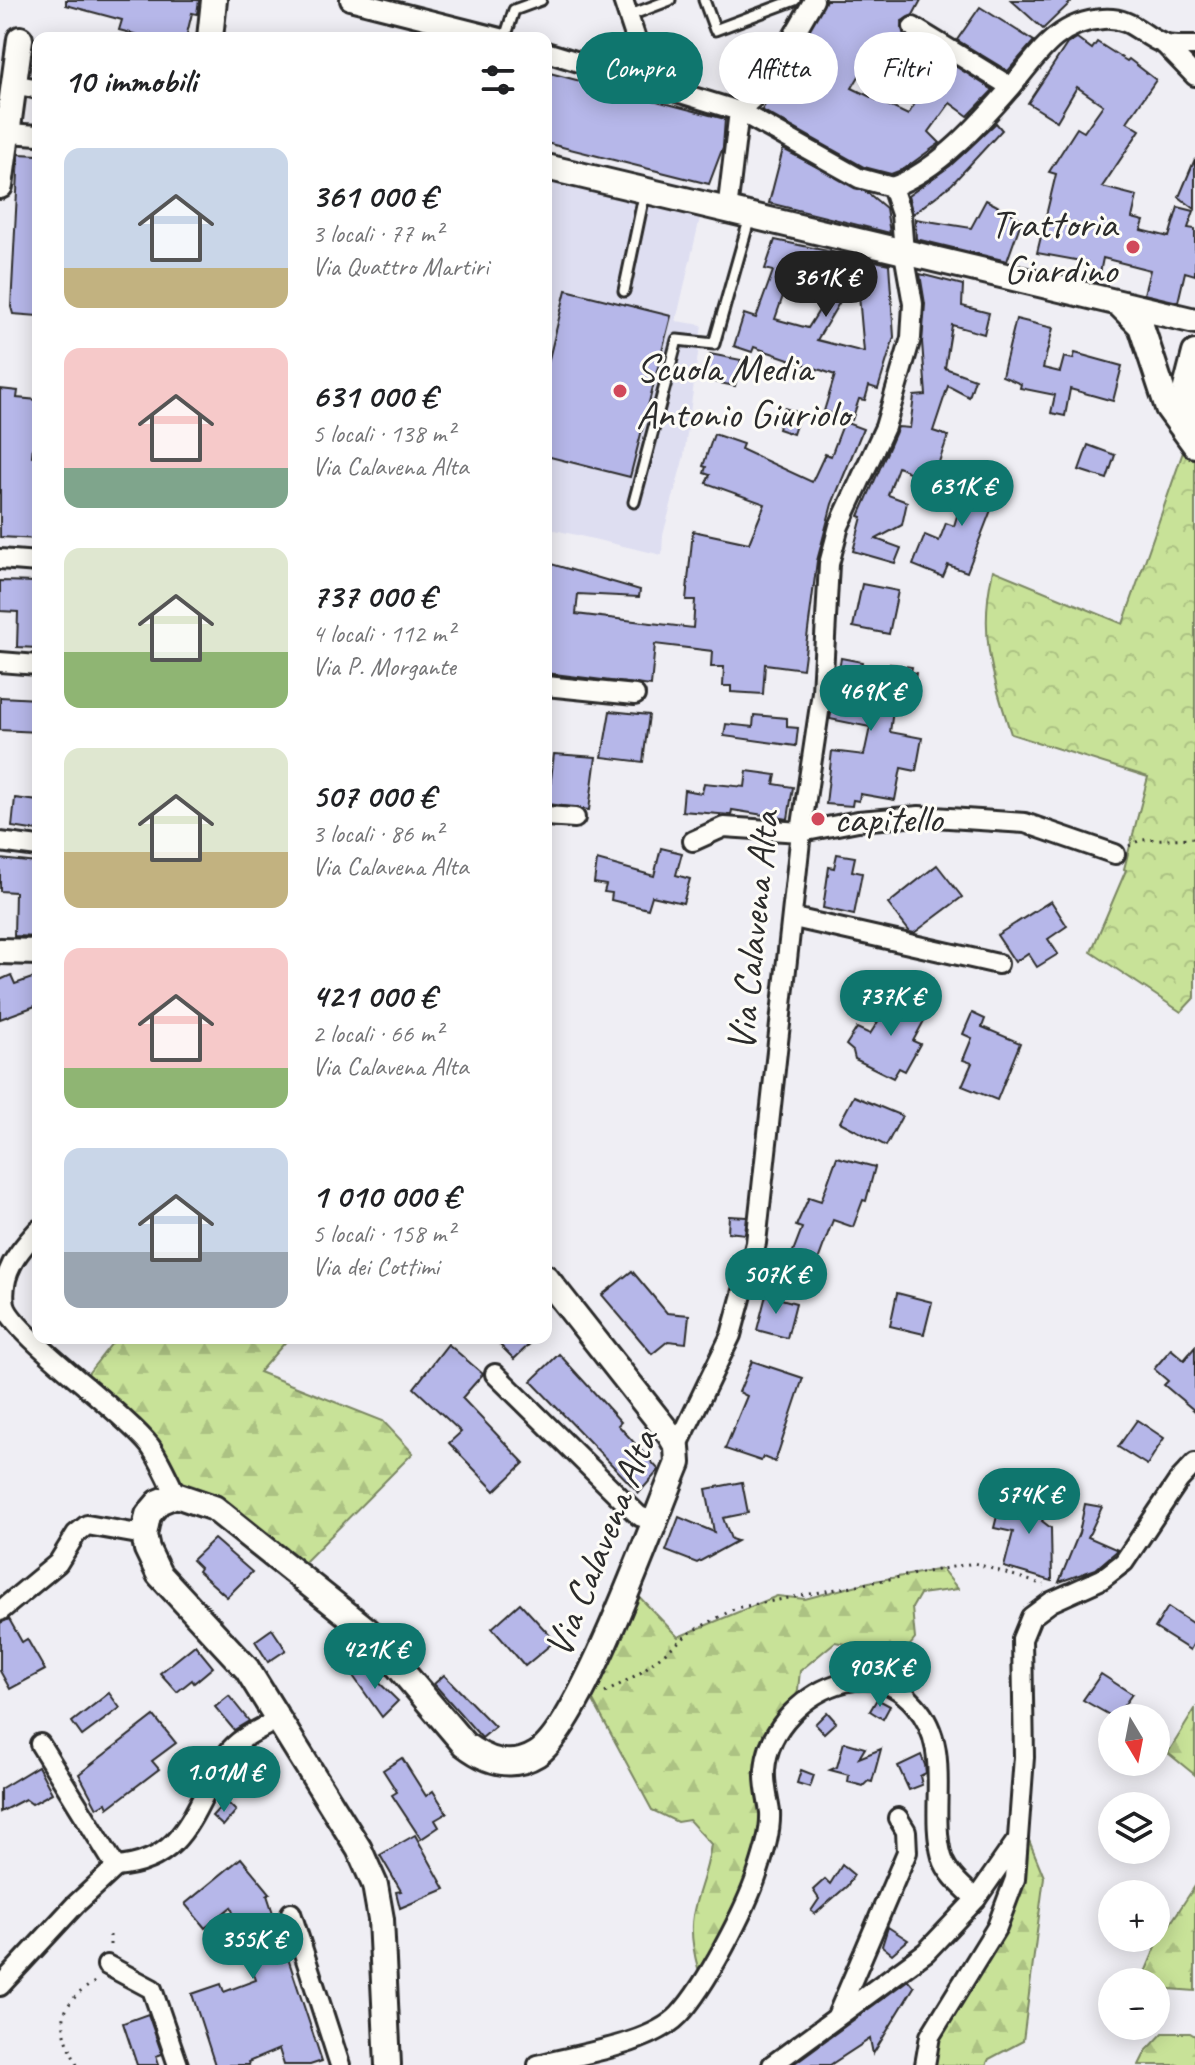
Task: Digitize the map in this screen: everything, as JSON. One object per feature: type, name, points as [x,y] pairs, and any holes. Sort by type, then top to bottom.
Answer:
[{"type":"street","points":[[211,32],[214,0]]},
{"type":"street","points":[[350,0],[478,32]]},
{"type":"street","points":[[738,214],[739,111],[762,90],[814,0]]},
{"type":"street","points":[[626,8],[634,32]]},
{"type":"street","points":[[703,100],[739,111],[859,178],[892,187],[923,172],[1011,87],[1049,39],[1074,24],[1106,19],[1136,24],[1164,44],[1195,76]]},
{"type":"street","points":[[913,27],[1011,87]]},
{"type":"street","points":[[0,186],[9,133],[26,86],[19,38]]},
{"type":"street","points":[[1164,44],[1195,46]]},
{"type":"street","points":[[552,54],[576,61]]},
{"type":"street","points":[[9,133],[32,135]]},
{"type":"street","points":[[552,168],[1121,306],[1195,321]]},
{"type":"street","name":"Via Calavena Alta","points":[[176,1495],[214,1508],[368,1631],[464,1744],[481,1757],[501,1763],[523,1760],[538,1753],[557,1736],[579,1697],[654,1521],[678,1463],[677,1447],[731,1335],[756,1243],[794,918],[801,832],[822,692],[829,564],[839,526],[885,427],[911,338],[913,304],[901,214],[892,187]]},
{"type":"street","points":[[1121,306],[1141,326],[1168,408],[1195,445]]},
{"type":"street","points":[[1195,353],[1186,388],[1195,430]]},
{"type":"street","points":[[0,559],[32,562]]},
{"type":"street","points":[[0,662],[32,665]]},
{"type":"street","points":[[552,687],[635,695]]},
{"type":"street","points":[[552,816],[575,818]]},
{"type":"street","points":[[693,841],[724,827],[801,832],[858,821],[919,816],[1025,823],[1115,854]]},
{"type":"street","points":[[0,842],[32,846]]},
{"type":"street","points":[[794,918],[998,964]]},
{"type":"street","points":[[0,951],[32,952]]},
{"type":"street","points":[[32,1237],[10,1261],[3,1310],[32,1339]]},
{"type":"street","points":[[552,1286],[677,1447]]},
{"type":"street","points":[[38,1344],[113,1407],[150,1446],[176,1495],[159,1502],[148,1515],[144,1535],[159,1574],[247,1669],[359,1849],[375,1885],[381,1919],[388,2065]]},
{"type":"street","points":[[495,1374],[639,1516],[654,1521]]},
{"type":"street","points":[[925,2065],[930,2036],[997,1927],[1015,1879],[1024,1757],[1022,1639],[1031,1617],[1051,1602],[1102,1579],[1124,1562],[1187,1484],[1195,1463]]},
{"type":"street","points":[[0,1611],[58,1563],[76,1534],[87,1525],[144,1535]]},
{"type":"street","points":[[538,2065],[654,2032],[677,2017],[693,1998],[757,1875],[770,1817],[764,1771],[770,1748],[795,1708],[818,1691],[848,1681],[875,1679],[898,1689],[916,1706],[931,1731],[939,1765],[938,1831],[943,1860],[955,1879],[976,1899]]},
{"type":"street","points":[[0,1986],[75,1905],[116,1867],[134,1865],[155,1857],[175,1842],[191,1824],[227,1754],[238,1742],[278,1719]]},
{"type":"street","points":[[40,1744],[116,1867]]},
{"type":"street","points":[[836,2019],[907,1852],[906,1831],[898,1818]]},
{"type":"street","points":[[772,2065],[926,1952],[976,1899],[1016,1840]]},
{"type":"street","points":[[291,1913],[340,2065]]},
{"type":"street","points":[[107,1965],[152,1989],[178,2065]]},
{"type":"lane","points":[[505,32],[514,10],[541,0]]},
{"type":"lane","points":[[626,8],[670,0]]},
{"type":"lane","points":[[704,0],[715,30],[795,0]]},
{"type":"lane","points":[[624,291],[645,191]]},
{"type":"lane","points":[[634,502],[677,340],[714,344],[738,214]]},
{"type":"path","points":[[1115,854],[1140,840],[1195,838]]},
{"type":"path","points":[[579,1697],[594,1699],[605,1693],[640,1673],[691,1632],[736,1608],[974,1563],[1037,1583]]},
{"type":"path","points":[[77,2065],[66,2044],[62,2020],[69,2000],[101,1979],[107,1965],[110,1935]]},
{"type":"shaded area","name":"Scuola Media Antonio Giuriolo","points":[[559,162],[704,201],[676,321],[702,325],[684,456],[663,535],[662,555],[552,529],[552,190]]},
{"type":"green space","points":[[1183,452],[1195,459],[1195,997],[1181,1012],[1091,952],[1126,870],[1148,777],[1011,734],[989,653],[987,614],[993,570],[1123,624]]},
{"type":"green space","points":[[111,1344],[284,1344],[259,1372],[383,1421],[413,1453],[296,1571],[175,1494],[151,1447],[79,1385]]},
{"type":"green space","points":[[942,1569],[958,1589],[920,1594],[912,1608],[915,1639],[903,1654],[835,1642],[800,1671],[796,1708],[771,1748],[757,1875],[708,1972],[698,1968],[693,1947],[693,1916],[711,1844],[689,1820],[677,1822],[652,1810],[585,1686],[627,1584],[678,1637],[777,1596],[805,1599],[869,1582]]},
{"type":"green space","points":[[1195,1709],[1195,1775],[1170,1755]]},
{"type":"green space","points":[[1026,1833],[1044,1877],[1023,2041],[989,2059],[986,2065],[926,2065],[998,1928]]},
{"type":"green space","points":[[1195,1886],[1195,1991],[1170,1989],[1170,1968],[1147,1968],[1154,1952],[1170,1952],[1170,1924]]},
{"type":"green space","points":[[1170,2033],[1195,2036],[1195,2065],[1139,2065],[1156,2040],[1170,2040]]},
{"type":"building","points":[[66,0],[199,0],[197,14],[192,13],[187,32],[127,32],[119,30],[122,20],[66,5]]},
{"type":"building","points":[[826,0],[921,0],[913,15],[902,21],[903,32],[854,32],[854,104],[885,104],[908,115],[915,104],[949,104],[929,132],[940,143],[904,169],[891,174],[864,167],[762,110],[765,104],[838,104],[838,32],[807,32]]},
{"type":"building","points":[[1011,0],[1073,0],[1043,29]]},
{"type":"building","points":[[980,7],[1034,41],[1008,71],[957,40]]},
{"type":"building","points":[[1077,38],[1092,49],[1097,42],[1127,61],[1129,59],[1156,80],[1127,122],[1140,130],[1102,187],[1137,196],[1132,218],[1144,221],[1141,230],[1169,237],[1178,207],[1194,211],[1188,228],[1195,229],[1195,275],[1185,272],[1178,302],[1144,294],[1150,270],[1103,258],[1098,283],[1083,279],[1087,262],[1037,253],[1056,174],[1049,172],[1077,128],[1084,132],[1103,105],[1077,87],[1057,121],[1028,103],[1067,44]]},
{"type":"building","points":[[957,67],[993,90],[968,116],[951,104],[957,104]]},
{"type":"building","points":[[552,74],[576,80],[576,104],[668,104],[725,119],[723,147],[709,184],[552,145]]},
{"type":"building","points":[[996,123],[1002,130],[952,184],[913,214],[908,196],[950,166]]},
{"type":"building","points":[[783,149],[868,193],[886,208],[890,233],[769,203]]},
{"type":"building","points":[[19,154],[32,155],[32,316],[13,314]]},
{"type":"building","points":[[1195,159],[1195,209],[1179,197]]},
{"type":"building","points":[[986,200],[1022,219],[1007,261],[916,239],[915,219],[971,228]]},
{"type":"building","points":[[775,240],[889,264],[894,337],[878,389],[869,386],[865,400],[859,399],[852,420],[824,411],[835,375],[754,347],[752,352],[734,346],[744,314],[756,318],[773,271],[765,269]],"holes":[[[857,273],[864,352],[817,340]],[[790,276],[833,288],[808,328],[775,319]]]},
{"type":"building","points":[[920,274],[963,285],[962,306],[989,313],[984,334],[952,325],[945,368],[975,379],[969,397],[948,386],[933,431],[948,436],[938,465],[943,467],[936,484],[898,467],[888,495],[907,502],[902,525],[876,539],[901,548],[895,563],[853,551],[862,517],[859,516],[898,427],[910,428],[914,396],[926,395],[922,342],[925,304]]},
{"type":"building","points":[[566,290],[671,316],[630,477],[552,458],[552,347]]},
{"type":"building","points":[[1016,319],[1053,328],[1043,368],[1060,372],[1064,357],[1073,359],[1075,353],[1122,366],[1113,401],[1070,389],[1065,416],[1051,413],[1055,395],[1020,388],[1021,384],[1002,376]]},
{"type":"building","points":[[710,354],[741,360],[735,386],[705,380]]},
{"type":"building","points":[[0,389],[18,391],[17,398],[32,399],[32,539],[0,537]]},
{"type":"building","points":[[784,408],[800,413],[793,434],[778,429]]},
{"type":"building","points":[[844,422],[863,429],[832,504],[817,561],[803,669],[765,664],[763,694],[731,692],[731,686],[723,686],[724,667],[711,667],[712,651],[655,644],[651,686],[552,674],[552,564],[640,590],[639,597],[578,594],[576,614],[693,628],[695,600],[686,600],[693,531],[749,543],[765,504],[706,483],[710,475],[704,473],[706,467],[703,466],[714,434],[743,444],[741,449],[812,482],[825,454],[831,456]]},
{"type":"building","points":[[1088,445],[1115,455],[1107,479],[1079,470]]},
{"type":"building","points":[[971,469],[1003,479],[967,572],[948,565],[943,577],[913,565],[925,535],[939,541],[946,523],[954,526]]},
{"type":"building","points":[[0,581],[32,582],[32,648],[17,647],[18,612],[0,611]]},
{"type":"building","points":[[862,584],[898,591],[889,634],[853,627]]},
{"type":"building","points":[[841,658],[862,662],[861,670],[889,673],[890,664],[912,667],[911,672],[916,673],[912,698],[895,696],[890,732],[922,738],[916,771],[901,768],[895,800],[860,794],[859,801],[853,800],[852,806],[826,804],[832,751],[864,755],[870,727],[830,719]]},
{"type":"building","points":[[0,697],[32,699],[32,732],[0,730]]},
{"type":"building","points":[[610,711],[649,715],[643,762],[602,757]]},
{"type":"building","points":[[754,715],[787,718],[787,727],[798,728],[796,746],[724,736],[726,724],[753,727]]},
{"type":"building","points":[[554,754],[596,757],[589,810],[552,805]]},
{"type":"building","points":[[747,771],[776,775],[774,784],[793,787],[788,819],[732,810],[731,815],[682,811],[684,790],[702,793],[704,783],[745,787]]},
{"type":"building","points":[[15,798],[32,800],[32,830],[12,827]]},
{"type":"building","points":[[661,848],[682,853],[676,875],[690,879],[683,903],[652,896],[648,909],[611,900],[612,893],[604,892],[606,885],[594,883],[597,860],[654,876]]},
{"type":"building","points":[[837,854],[855,857],[852,871],[862,873],[854,915],[823,908],[829,867],[834,868]]},
{"type":"building","points":[[0,859],[32,862],[32,937],[14,936],[15,892],[0,891]]},
{"type":"building","points":[[937,865],[962,897],[914,933],[910,932],[888,904]]},
{"type":"building","points":[[1051,901],[1067,926],[1048,939],[1058,954],[1037,967],[1028,953],[1015,962],[997,935]]},
{"type":"building","points":[[11,975],[15,984],[32,978],[32,1007],[0,1019],[0,980]]},
{"type":"building","points":[[905,993],[932,1006],[913,1041],[920,1044],[905,1071],[899,1068],[893,1078],[855,1059],[853,1051],[846,1045],[857,1028],[870,1034],[886,1009],[894,1014]]},
{"type":"building","points":[[972,1013],[985,1019],[982,1027],[1020,1043],[997,1100],[962,1086],[972,1063],[963,1060],[972,1038],[963,1034]]},
{"type":"building","points":[[854,1096],[902,1116],[886,1146],[840,1122]]},
{"type":"building","points":[[837,1157],[875,1167],[866,1201],[863,1200],[853,1227],[833,1220],[814,1271],[789,1262],[802,1228],[796,1226],[809,1197],[821,1201]]},
{"type":"building","points":[[729,1216],[747,1217],[745,1234],[728,1232]]},
{"type":"building","points":[[632,1271],[667,1313],[689,1315],[686,1343],[668,1341],[652,1354],[602,1295]]},
{"type":"building","points":[[897,1293],[932,1302],[924,1334],[890,1326]]},
{"type":"building","points":[[766,1295],[796,1303],[787,1338],[757,1330]]},
{"type":"building","points":[[448,1344],[483,1374],[462,1398],[524,1463],[495,1491],[449,1443],[461,1432],[414,1388]]},
{"type":"building","points":[[499,1344],[530,1344],[514,1359]]},
{"type":"building","points":[[1195,1347],[1195,1411],[1164,1385],[1168,1381],[1154,1369],[1171,1349],[1184,1360]]},
{"type":"building","points":[[559,1354],[621,1422],[618,1425],[659,1470],[639,1493],[531,1381]]},
{"type":"building","points":[[752,1361],[803,1378],[775,1462],[763,1457],[761,1461],[725,1449],[747,1396],[739,1392]]},
{"type":"building","points":[[1137,1420],[1164,1438],[1147,1465],[1118,1447]]},
{"type":"building","points":[[742,1482],[748,1513],[723,1518],[731,1539],[737,1541],[697,1563],[666,1551],[679,1517],[714,1532],[706,1489]]},
{"type":"building","points":[[1046,1485],[1060,1494],[1042,1521],[1051,1528],[1052,1581],[1004,1567],[1013,1532],[994,1528],[1000,1504],[1029,1512]]},
{"type":"building","points":[[1085,1504],[1102,1507],[1088,1537],[1118,1550],[1096,1569],[1059,1582],[1079,1533]]},
{"type":"building","points":[[214,1539],[252,1572],[227,1597],[198,1571],[200,1568],[192,1560]]},
{"type":"building","points":[[520,1603],[555,1641],[525,1666],[492,1628]]},
{"type":"building","points":[[1168,1607],[1195,1625],[1195,1641],[1190,1650],[1155,1628]]},
{"type":"building","points":[[9,1619],[22,1642],[27,1639],[45,1670],[10,1689],[0,1671],[0,1623]]},
{"type":"building","points":[[272,1629],[286,1650],[268,1662],[255,1641]]},
{"type":"building","points":[[195,1645],[213,1667],[177,1692],[160,1673]]},
{"type":"building","points":[[361,1665],[398,1701],[382,1717],[351,1673]]},
{"type":"building","points":[[1101,1674],[1132,1694],[1125,1704],[1098,1704],[1098,1708],[1083,1700]]},
{"type":"building","points":[[444,1675],[495,1727],[482,1738],[434,1684]]},
{"type":"building","points":[[109,1693],[120,1708],[82,1736],[72,1722]]},
{"type":"building","points":[[229,1696],[249,1721],[234,1730],[215,1707]]},
{"type":"building","points":[[877,1699],[890,1706],[883,1719],[870,1711]]},
{"type":"building","points":[[827,1712],[836,1722],[824,1733],[815,1724]]},
{"type":"building","points":[[154,1716],[176,1743],[152,1761],[159,1769],[108,1808],[106,1803],[97,1808],[79,1774]]},
{"type":"building","points":[[844,1742],[865,1748],[859,1758],[881,1749],[872,1782],[868,1781],[863,1786],[848,1782],[849,1775],[830,1770],[837,1767]]},
{"type":"building","points":[[921,1755],[926,1773],[920,1776],[922,1785],[909,1790],[898,1766]]},
{"type":"building","points":[[402,1758],[426,1796],[433,1791],[447,1813],[435,1820],[439,1827],[421,1839],[392,1795],[397,1792],[383,1770]]},
{"type":"building","points":[[38,1766],[52,1793],[32,1804],[25,1799],[0,1812],[0,1789]]},
{"type":"building","points":[[801,1770],[814,1775],[810,1787],[797,1783]]},
{"type":"building","points":[[226,1801],[236,1811],[223,1826],[212,1816]]},
{"type":"building","points":[[415,1835],[445,1889],[400,1908],[396,1892],[401,1891],[380,1855]]},
{"type":"building","points":[[241,1858],[270,1893],[267,1895],[322,2061],[310,2065],[284,2065],[279,2049],[248,2062],[249,2065],[215,2065],[192,1994],[221,1984],[224,1992],[256,1980],[231,1907],[205,1928],[185,1904]]},
{"type":"building","points":[[842,1865],[854,1875],[847,1886],[815,1914],[811,1911],[819,1899],[813,1890],[825,1879],[830,1884]]},
{"type":"building","points":[[888,1927],[908,1940],[892,1954],[882,1946]]},
{"type":"building","points":[[908,1980],[914,1987],[873,2054],[870,2039],[830,2065],[792,2065]]},
{"type":"building","points":[[148,2014],[162,2054],[156,2056],[159,2065],[137,2065],[123,2023]]},
{"type":"place","name":"Trattoria Giardino","points":[[1133,247]]},
{"type":"place","name":"Scuola Media Antonio Giuriolo","points":[[620,391]]},
{"type":"place","name":"capitello","points":[[818,819]]}]
